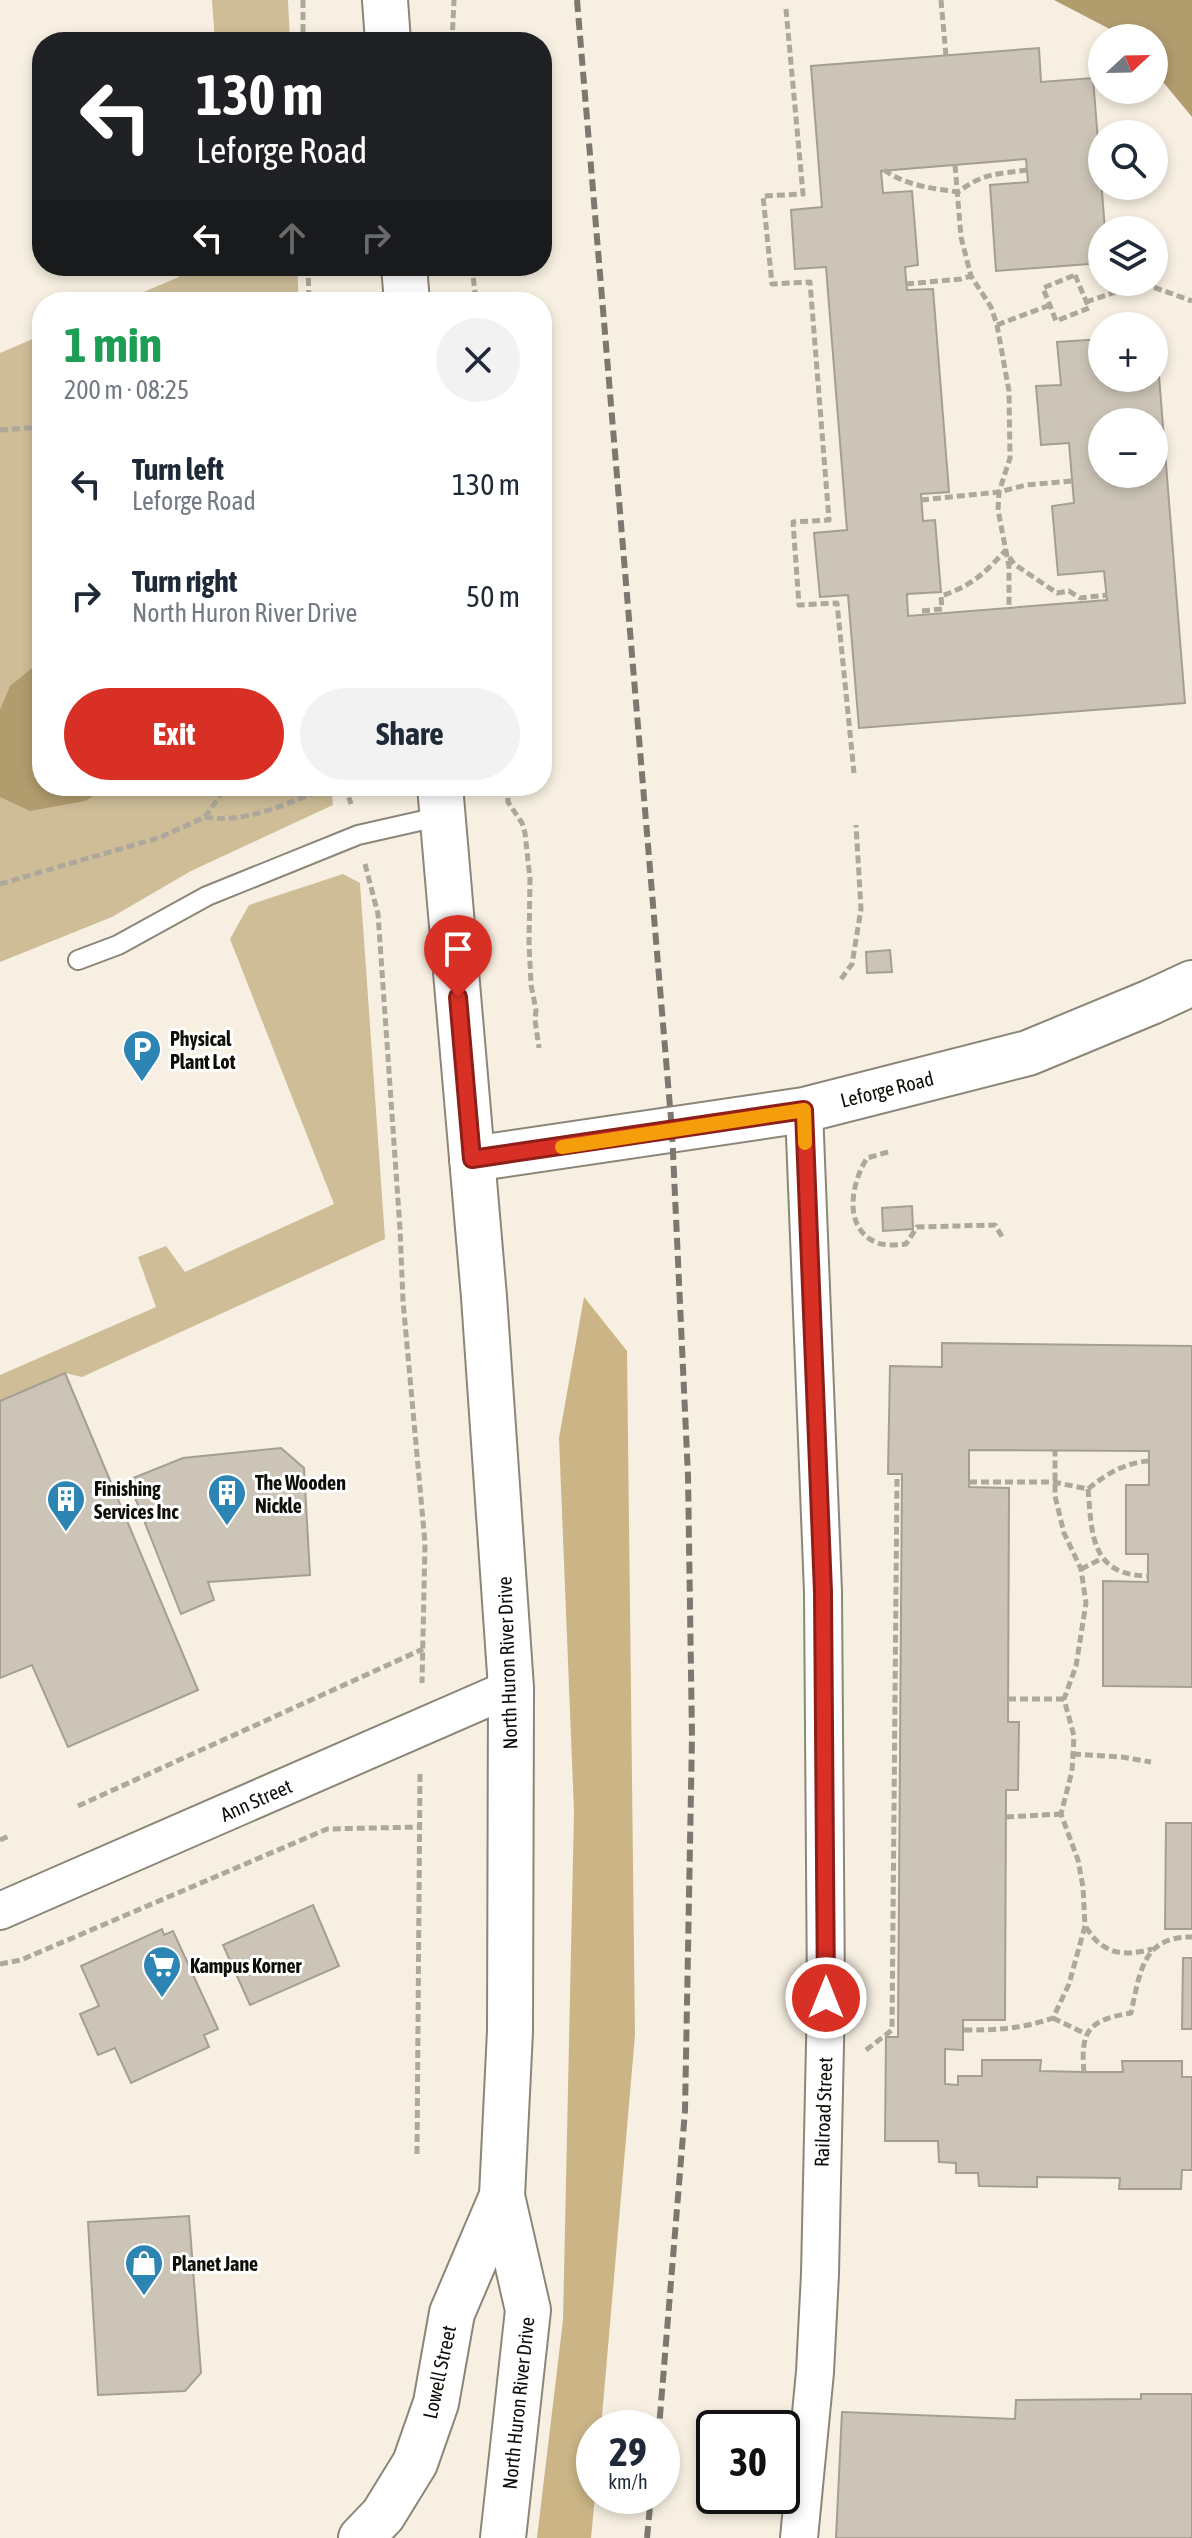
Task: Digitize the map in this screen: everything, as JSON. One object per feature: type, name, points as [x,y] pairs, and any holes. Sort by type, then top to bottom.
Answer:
[{"type":"main road","points":[[385,0],[387,32]]},
{"type":"main road","name":"North Huron River Drive","points":[[441,801],[472,1159],[511,1688],[510,2031],[502,2196],[528,2310],[503,2538]]},
{"type":"main road","name":"Leforge Road","points":[[472,1159],[804,1110],[1028,1053],[1192,983]]},
{"type":"main road","name":"Lowell Street","points":[[361,2538],[383,2515],[415,2463],[436,2403],[452,2313],[502,2196]]},
{"type":"street","name":"Railroad Street","points":[[799,2538],[815,2372],[826,1998],[823,1592],[804,1110]]},
{"type":"street","name":"Ann Street","points":[[0,1911],[511,1688]]},
{"type":"lane","points":[[78,960],[118,945],[207,896],[441,801]]},
{"type":"path","points":[[303,0],[303,32]]},
{"type":"path","points":[[452,32],[454,0]]},
{"type":"path","points":[[941,0],[946,56]]},
{"type":"path","points":[[786,9],[803,194],[763,196],[772,284],[810,282],[829,520],[793,522],[799,605],[837,603],[854,773]]},
{"type":"path","points":[[955,165],[961,237],[971,276],[991,307],[997,325],[1009,391],[1010,458],[999,492],[998,510],[1009,567],[1009,608]]},
{"type":"path","points":[[884,170],[909,183],[958,192],[973,180],[987,175],[1027,170]]},
{"type":"path","points":[[1075,275],[1089,308],[1056,321],[1050,305],[1043,288],[1075,275]]},
{"type":"path","points":[[906,284],[971,276]]},
{"type":"path","points":[[1086,302],[1142,283],[1192,301]]},
{"type":"path","points":[[997,325],[1050,305]]},
{"type":"path","points":[[0,430],[32,427]]},
{"type":"path","points":[[921,500],[1072,481]]},
{"type":"path","points":[[1005,551],[1014,564],[1057,593],[1069,591],[1080,598],[1107,595]]},
{"type":"path","points":[[922,611],[942,609],[941,596],[972,583],[1005,551]]},
{"type":"path","points":[[0,884],[161,837],[205,817],[220,796]]},
{"type":"path","points":[[205,817],[222,820],[242,817],[303,796]]},
{"type":"path","points":[[348,796],[378,914],[403,1301],[425,1543],[417,2154]]},
{"type":"path","points":[[508,796],[508,802],[522,823],[527,845],[531,985],[539,1048]]},
{"type":"path","points":[[841,979],[852,964],[861,909],[856,825]]},
{"type":"path","points":[[888,1152],[867,1158],[857,1173],[852,1194],[855,1218],[875,1242],[906,1244],[917,1227],[995,1225],[1004,1240]]},
{"type":"path","points":[[1053,2018],[1069,1984],[1085,1926],[1078,1860],[1061,1814],[1072,1771],[1074,1736],[1064,1699],[1076,1666],[1086,1603],[1081,1569],[1064,1533],[1053,1482],[1055,1451]]},
{"type":"path","points":[[1088,1489],[1123,1466],[1148,1461]]},
{"type":"path","points":[[858,2057],[892,2030],[897,1479]]},
{"type":"path","points":[[969,1482],[1053,1482],[1088,1489]]},
{"type":"path","points":[[1088,1489],[1092,1533],[1101,1559],[1131,1576],[1148,1576]]},
{"type":"path","points":[[1081,1569],[1101,1559]]},
{"type":"path","points":[[78,1806],[423,1649]]},
{"type":"path","points":[[1008,1699],[1064,1699]]},
{"type":"path","points":[[1073,1754],[1151,1762]]},
{"type":"path","points":[[1006,1817],[1061,1814]]},
{"type":"path","points":[[0,1964],[21,1960],[327,1829],[420,1827]]},
{"type":"path","points":[[0,1840],[9,1836]]},
{"type":"path","points":[[1085,1926],[1093,1939],[1119,1953],[1136,1953],[1154,1948],[1175,1936],[1192,1937]]},
{"type":"path","points":[[1084,2072],[1082,2052],[1086,2034],[1094,2023],[1131,2013],[1143,1962],[1154,1948]]},
{"type":"path","points":[[964,2030],[1003,2030],[1053,2018],[1086,2034]]},
{"type":"shaded area","points":[[212,0],[288,0],[290,32],[214,32]]},
{"type":"shaded area","points":[[1054,0],[1192,0],[1192,117],[1168,88],[1168,24],[1100,24]]},
{"type":"shaded area","points":[[298,276],[298,292],[144,292],[179,277]]},
{"type":"shaded area","points":[[32,339],[32,796],[332,796],[333,805],[191,871],[112,917],[0,962],[0,353]]},
{"type":"shaded area","points":[[32,668],[32,796],[93,796],[85,801],[30,811],[0,797],[0,710],[10,686]]},
{"type":"shaded area","points":[[343,874],[360,883],[385,1239],[82,1377],[65,1373],[0,1401],[0,1375],[156,1307],[138,1257],[166,1246],[185,1272],[334,1204],[230,939],[249,905]]},
{"type":"shaded area","points":[[584,1297],[627,1351],[635,2035],[603,2410],[576,2410],[576,2514],[593,2514],[591,2538],[537,2538],[563,2320],[574,1811],[559,1438]]},
{"type":"building","points":[[1039,48],[1041,82],[1088,78],[1088,104],[1095,104],[1096,120],[1088,120],[1088,200],[1103,200],[1104,216],[1088,216],[1088,264],[996,271],[990,185],[1028,182],[1026,159],[881,171],[883,193],[912,191],[918,265],[905,267],[907,290],[933,289],[949,492],[921,494],[923,521],[935,520],[941,592],[907,594],[908,616],[1107,600],[1104,571],[1058,575],[1052,506],[1074,503],[1069,443],[1041,445],[1036,386],[1061,385],[1057,342],[1088,340],[1088,392],[1160,392],[1162,408],[1088,408],[1088,488],[1168,488],[1185,703],[859,728],[848,595],[820,597],[814,533],[847,530],[826,267],[795,269],[791,210],[822,207],[811,66]]},
{"type":"building","points":[[890,950],[892,972],[867,973],[866,952]]},
{"type":"building","points":[[912,1206],[913,1229],[883,1231],[882,1208]]},
{"type":"building","points":[[942,1343],[1192,1346],[1192,1687],[1103,1686],[1103,1581],[1148,1582],[1148,1554],[1126,1554],[1126,1485],[1149,1485],[1149,1451],[969,1450],[969,1487],[1009,1488],[1008,1722],[1019,1722],[1018,1790],[1006,1790],[1005,2020],[963,2020],[963,2050],[945,2049],[945,2084],[958,2085],[958,2076],[982,2076],[982,2060],[1041,2060],[1040,2071],[1084,2072],[1123,2072],[1122,2061],[1182,2061],[1182,2077],[1192,2077],[1192,2170],[1182,2170],[1181,2189],[1119,2189],[1120,2178],[1037,2177],[1037,2187],[979,2186],[978,2173],[956,2173],[956,2163],[939,2162],[938,2141],[885,2141],[886,2037],[898,2037],[902,1474],[888,1474],[890,1366],[942,1367]]},
{"type":"building","name":"Finishing Services Inc","points":[[65,1373],[198,1690],[68,1747],[32,1665],[0,1678],[0,1401]]},
{"type":"building","name":"The Wooden Nickle","points":[[281,1448],[304,1468],[310,1575],[208,1582],[214,1600],[181,1614],[128,1480],[183,1458]]},
{"type":"building","points":[[1166,1823],[1192,1823],[1192,1929],[1165,1929]]},
{"type":"building","points":[[313,1905],[339,1966],[250,2005],[223,1945]]},
{"type":"building","points":[[162,1929],[164,1935],[173,1931],[218,2029],[204,2035],[209,2047],[131,2083],[115,2048],[98,2055],[80,2014],[99,2006],[81,1966]]},
{"type":"building","points":[[1183,1958],[1192,1958],[1192,2029],[1182,2029]]},
{"type":"building","name":"Planet Jane","points":[[189,2216],[201,2373],[185,2391],[98,2395],[88,2222]]},
{"type":"building","points":[[1141,2394],[1192,2394],[1192,2538],[836,2538],[842,2412],[1015,2419],[1016,2400],[1141,2399]]},
{"type":"railway","points":[[577,0],[672,1131],[688,1476],[692,1737],[685,2111],[660,2410]]},
{"type":"railway","points":[[647,2538],[649,2514]]},
{"type":"slow traffic","points":[[562,1147],[804,1110],[805,1143]]},
{"type":"place","name":"Physical Plant Lot","points":[[142,1083]]},
{"type":"place","name":"The Wooden Nickle","points":[[227,1527]]},
{"type":"place","name":"Finishing Services Inc","points":[[66,1533]]},
{"type":"place","name":"Kampus Korner","points":[[162,1999]]},
{"type":"place","name":"Planet Jane","points":[[144,2297]]},
{"type":"route","points":[[458,997],[472,1159],[804,1110],[823,1592],[826,1998]]}]
